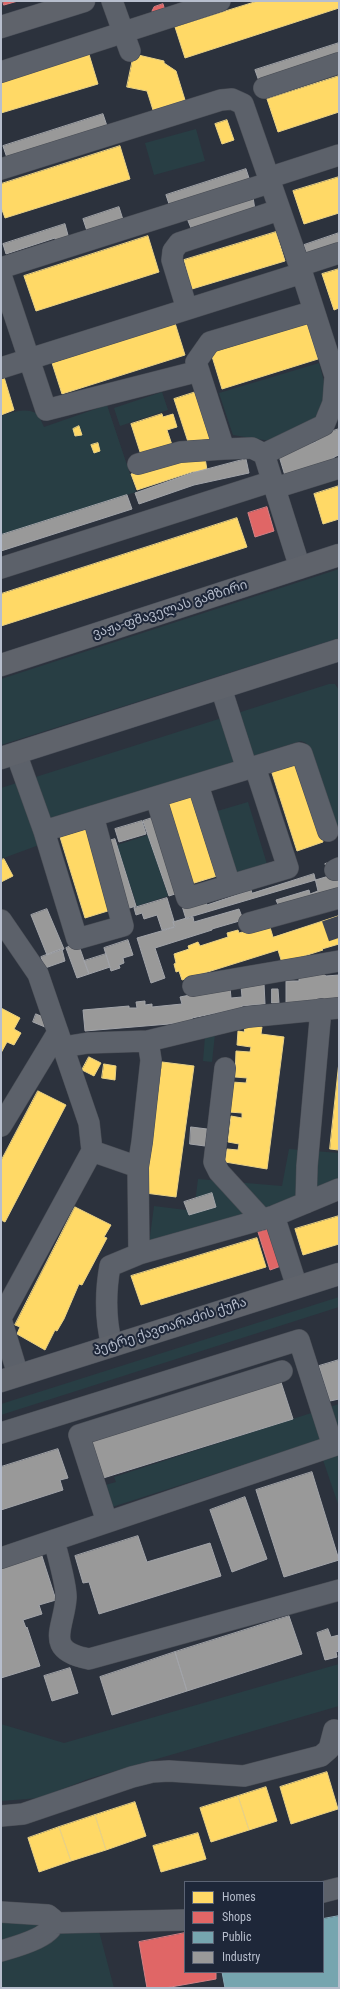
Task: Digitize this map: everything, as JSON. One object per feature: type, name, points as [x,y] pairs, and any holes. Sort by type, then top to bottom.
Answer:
[{"type":"main road","points":[[1,27],[84,1]]},
{"type":"main road","name":"ვაჟა-ფშაველას გამზირი","points":[[1,665],[339,555]]},
{"type":"main road","points":[[9,756],[339,651]]},
{"type":"main road","name":"პეტრე ქავთარაძის ქუჩა","points":[[9,1378],[339,1274]]},
{"type":"street","points":[[112,1],[127,41]]},
{"type":"street","points":[[1,72],[127,41],[220,1]]},
{"type":"street","points":[[264,88],[339,63]]},
{"type":"street","points":[[1,169],[221,100],[232,99],[243,104],[314,311],[334,359],[335,376],[333,403],[324,426],[264,454]]},
{"type":"street","points":[[1,268],[339,156]]},
{"type":"street","points":[[187,309],[172,260],[173,250],[178,243],[279,210]]},
{"type":"street","points":[[1,368],[187,309],[300,269],[339,253]]},
{"type":"street","points":[[1,275],[46,410],[199,371]]},
{"type":"street","points":[[224,449],[196,362],[210,342],[314,311]]},
{"type":"street","points":[[138,464],[180,452],[252,448],[264,454],[300,568]]},
{"type":"street","points":[[1,568],[274,485],[339,468]]},
{"type":"street","points":[[156,798],[187,898],[288,868],[220,688]]},
{"type":"street","points":[[44,831],[156,798],[299,753],[302,754],[328,831]]},
{"type":"street","points":[[9,756],[44,831],[77,939],[123,926],[92,816]]},
{"type":"street","points":[[198,785],[230,885]]},
{"type":"street","points":[[249,923],[333,906]]},
{"type":"street","points":[[4,936],[38,974],[89,1122],[92,1151],[1,1319],[9,1378]]},
{"type":"street","points":[[193,986],[339,961]]},
{"type":"street","points":[[61,1040],[88,1042],[148,1041],[247,1017],[330,1009],[307,1166],[306,1203]]},
{"type":"street","points":[[1,1126],[61,1040]]},
{"type":"street","points":[[139,1254],[138,1167],[152,1060],[148,1041]]},
{"type":"street","points":[[225,1068],[214,1162],[219,1172],[268,1217],[297,1287]]},
{"type":"street","points":[[92,1151],[138,1167]]},
{"type":"street","points":[[112,1346],[107,1320],[106,1291],[110,1266],[139,1254],[268,1217],[339,1189]]},
{"type":"street","points":[[1,1434],[299,1340],[336,1445],[1,1558]]},
{"type":"street","points":[[107,1522],[79,1435],[282,1371]]},
{"type":"street","points":[[54,1540],[66,1597],[60,1626],[60,1638],[63,1648],[73,1656],[89,1659],[339,1590]]},
{"type":"street","points":[[1,1816],[23,1814],[152,1772],[169,1771],[244,1776],[321,1756],[329,1749],[334,1730]]},
{"type":"street","points":[[324,1892],[339,1888]]},
{"type":"street","points":[[1,1912],[48,1916],[53,1919],[54,1923],[52,1930],[28,1943],[1,1951]]},
{"type":"street","points":[[54,1923],[184,1920]]},
{"type":"green space","points":[[196,129],[205,161],[154,175],[145,143]]},
{"type":"green space","points":[[319,363],[327,392],[315,419],[270,441],[233,435],[219,393]]},
{"type":"green space","points":[[162,392],[168,410],[120,426],[114,408]]},
{"type":"green space","points":[[107,405],[136,492],[1,535],[1,416],[20,411],[33,412],[38,414],[44,427]]},
{"type":"green space","points":[[339,569],[339,638],[1,745],[1,679]]},
{"type":"green space","points":[[329,684],[335,684],[339,690],[339,830],[331,833],[309,763],[306,743],[301,741],[33,825],[39,845],[1,859],[1,788]]},
{"type":"green space","points":[[248,802],[267,864],[233,874],[214,812]]},
{"type":"green space","points":[[148,835],[168,896],[137,906],[117,845]]},
{"type":"green space","points":[[215,1034],[212,1062],[203,1061],[205,1037]]},
{"type":"green space","points":[[289,1149],[339,1153],[339,1200],[147,1259],[154,1206],[194,1211],[198,1179],[282,1186]]},
{"type":"green space","points":[[339,1297],[339,1307],[1,1415],[1,1404]]},
{"type":"green space","points":[[339,1404],[339,1434],[106,1509],[98,1487],[116,1482],[114,1477]]},
{"type":"green space","points":[[339,1455],[339,1507],[323,1460]]},
{"type":"green space","points":[[339,1664],[339,1706],[88,1779],[40,1798],[1,1801],[1,1724],[64,1743]]},
{"type":"green space","points":[[1,1919],[41,1924],[41,1927],[1,1944]]},
{"type":"green space","points":[[64,1930],[99,1931],[114,1988],[1,1988],[1,1959],[55,1937]]},
{"type":"building: Homes","points":[[258,1],[339,1],[339,8],[185,58],[175,27]]},
{"type":"building: Homes","points":[[88,51],[98,84],[1,113],[1,77]]},
{"type":"building: Homes","points":[[134,54],[164,61],[164,63],[176,71],[185,100],[153,110],[147,91],[127,87]]},
{"type":"building: Homes","points":[[339,76],[339,112],[278,132],[267,99]]},
{"type":"building: Homes","points":[[227,120],[234,140],[222,144],[215,124]]},
{"type":"building: Homes","points":[[120,146],[130,179],[5,218],[1,207],[1,184]]},
{"type":"building: Homes","points":[[339,177],[339,213],[304,224],[293,191]]},
{"type":"building: Homes","points":[[276,232],[285,261],[192,289],[184,260]]},
{"type":"building: Homes","points":[[148,236],[159,272],[36,311],[24,276]]},
{"type":"building: Homes","points":[[339,269],[339,308],[334,310],[322,274]]},
{"type":"building: Homes","points":[[175,323],[185,355],[62,394],[52,363]]},
{"type":"building: Homes","points":[[307,323],[318,359],[222,389],[211,353]]},
{"type":"building: Homes","points":[[4,377],[14,410],[1,415],[1,378]]},
{"type":"building: Homes","points":[[199,391],[215,440],[190,448],[174,399]]},
{"type":"building: Homes","points":[[162,414],[163,417],[173,414],[177,427],[167,430],[172,445],[141,455],[131,424]]},
{"type":"building: Homes","points":[[79,426],[82,435],[75,436],[73,429]]},
{"type":"building: Homes","points":[[98,443],[100,451],[94,453],[91,445]]},
{"type":"building: Homes","points":[[204,452],[207,470],[192,472],[137,490],[131,474],[189,455]]},
{"type":"building: Homes","points":[[339,486],[339,519],[323,524],[314,494]]},
{"type":"building: Homes","points":[[237,518],[247,547],[1,626],[1,594]]},
{"type":"building: Homes","points":[[297,762],[323,842],[297,851],[271,770]]},
{"type":"building: Homes","points":[[191,795],[217,876],[191,884],[165,803]]},
{"type":"building: Homes","points":[[86,829],[111,910],[85,918],[60,837]]},
{"type":"building: Homes","points":[[4,859],[13,876],[1,882],[1,860]]},
{"type":"building: Homes","points":[[339,916],[339,944],[322,949],[323,950],[282,963],[278,950],[182,980],[179,971],[176,972],[174,954],[189,949],[188,946],[198,942],[200,946],[228,937],[227,933],[238,930],[239,933],[269,924],[273,937]]},
{"type":"building: Homes","points":[[1,1008],[20,1018],[14,1029],[21,1033],[14,1045],[7,1042],[1,1053]]},
{"type":"building: Homes","points":[[245,1025],[262,1027],[261,1034],[284,1037],[267,1169],[225,1162],[227,1149],[238,1150],[239,1144],[228,1142],[231,1116],[242,1118],[242,1113],[229,1112],[232,1082],[246,1083],[247,1078],[235,1077],[236,1051],[250,1052],[251,1047],[237,1045],[238,1031],[244,1032]]},
{"type":"building: Homes","points":[[89,1057],[101,1063],[94,1076],[82,1070]]},
{"type":"building: Homes","points":[[162,1062],[194,1066],[176,1197],[145,1193]]},
{"type":"building: Homes","points":[[339,1062],[339,1150],[330,1149]]},
{"type":"building: Homes","points":[[104,1064],[116,1066],[115,1080],[102,1078]]},
{"type":"building: Homes","points":[[38,1091],[66,1105],[5,1222],[1,1220],[1,1161]]},
{"type":"building: Homes","points":[[75,1207],[111,1225],[104,1237],[107,1238],[82,1285],[79,1284],[64,1319],[57,1331],[55,1330],[45,1350],[17,1334],[20,1327],[15,1325]]},
{"type":"building: Homes","points":[[339,1216],[339,1244],[303,1255],[295,1229]]},
{"type":"building: Homes","points":[[257,1238],[266,1267],[141,1305],[131,1276]]},
{"type":"building: Homes","points":[[327,1772],[338,1809],[291,1824],[280,1787]]},
{"type":"building: Homes","points":[[266,1787],[277,1821],[249,1830],[238,1796]]},
{"type":"building: Homes","points":[[238,1796],[249,1830],[211,1842],[200,1808]]},
{"type":"building: Homes","points":[[135,1802],[146,1836],[106,1850],[95,1815]]},
{"type":"building: Homes","points":[[95,1815],[106,1850],[71,1861],[59,1827]]},
{"type":"building: Homes","points":[[59,1827],[71,1861],[39,1872],[28,1838]]},
{"type":"building: Homes","points":[[198,1833],[206,1859],[161,1872],[153,1846]]},
{"type":"building: Shops","points":[[3,1],[18,1],[4,5]]},
{"type":"building: Shops","points":[[163,4],[167,17],[155,21],[152,11],[154,7]]},
{"type":"building: Shops","points":[[267,507],[274,531],[255,537],[248,513]]},
{"type":"building: Shops","points":[[270,1229],[281,1266],[270,1270],[258,1232]]},
{"type":"building: Shops","points":[[184,1933],[184,1973],[216,1973],[216,1979],[165,1988],[147,1988],[139,1942]]},
{"type":"building: Public","points":[[339,1916],[339,1988],[225,1988],[222,1973],[324,1973],[324,1919]]},
{"type":"building: Industry","points":[[339,43],[339,59],[260,84],[255,70]]},
{"type":"building: Industry","points":[[103,114],[108,129],[8,161],[3,146]]},
{"type":"building: Industry","points":[[246,169],[250,181],[170,207],[166,195]]},
{"type":"building: Industry","points":[[253,197],[255,210],[244,211],[191,228],[186,216]]},
{"type":"building: Industry","points":[[119,207],[125,226],[89,237],[83,219]]},
{"type":"building: Industry","points":[[65,224],[69,239],[56,243],[55,238],[6,254],[3,244]]},
{"type":"building: Industry","points":[[339,233],[339,250],[309,260],[304,245]]},
{"type":"building: Industry","points":[[339,429],[339,455],[334,457],[335,463],[286,479],[279,456],[288,450],[316,442],[315,437]]},
{"type":"building: Industry","points":[[246,459],[249,473],[194,485],[139,504],[135,493],[192,473]]},
{"type":"building: Industry","points":[[127,495],[132,509],[1,551],[1,535]]},
{"type":"building: Industry","points":[[155,817],[181,892],[169,896],[143,821]]},
{"type":"building: Industry","points":[[142,821],[146,834],[119,842],[115,829]]},
{"type":"building: Industry","points":[[115,839],[136,906],[123,910],[102,843]]},
{"type":"building: Industry","points":[[339,860],[339,892],[212,929],[155,948],[165,978],[151,983],[137,938],[175,927],[173,922],[329,876],[325,864]]},
{"type":"building: Industry","points":[[314,874],[318,891],[310,894],[309,890],[276,900],[279,907],[242,917],[239,909],[194,922],[193,917],[186,919],[182,906],[205,900],[207,905],[251,890],[252,893]]},
{"type":"building: Industry","points":[[167,898],[174,921],[174,927],[162,930],[157,915],[144,919],[142,913],[136,915],[134,908]]},
{"type":"building: Industry","points":[[47,909],[64,949],[47,955],[31,915]]},
{"type":"building: Industry","points":[[128,940],[133,955],[123,958],[124,963],[119,965],[120,968],[111,971],[104,948]]},
{"type":"building: Industry","points":[[78,943],[89,974],[77,978],[66,948]]},
{"type":"building: Industry","points":[[62,949],[65,961],[45,968],[41,957]]},
{"type":"building: Industry","points":[[106,954],[110,967],[89,974],[84,961]]},
{"type":"building: Industry","points":[[323,974],[326,976],[339,975],[339,999],[286,1004],[286,981],[299,981],[299,978]]},
{"type":"building: Industry","points":[[264,983],[265,1004],[242,1006],[242,1008],[192,1018],[193,1022],[85,1031],[83,1010],[129,1006],[129,1008],[137,1008],[136,1002],[145,1001],[145,1005],[152,1004],[152,1007],[182,1004],[180,997],[230,987],[231,998],[242,997],[241,986]]},
{"type":"building: Industry","points":[[272,989],[278,989],[279,1003],[272,1003]]},
{"type":"building: Industry","points":[[36,1014],[48,1019],[45,1027],[33,1022]]},
{"type":"building: Industry","points":[[191,1127],[207,1129],[205,1146],[190,1144]]},
{"type":"building: Industry","points":[[212,1193],[216,1207],[189,1215],[184,1202]]},
{"type":"building: Industry","points":[[339,1360],[339,1399],[330,1401],[319,1366]]},
{"type":"building: Industry","points":[[280,1379],[293,1419],[100,1479],[87,1439]]},
{"type":"building: Industry","points":[[58,1449],[68,1478],[60,1480],[63,1490],[1,1510],[1,1467]]},
{"type":"building: Industry","points":[[312,1472],[339,1560],[284,1577],[256,1490]]},
{"type":"building: Industry","points":[[245,1497],[267,1559],[232,1572],[210,1510]]},
{"type":"building: Industry","points":[[138,1536],[147,1562],[210,1543],[221,1576],[99,1614],[89,1582],[83,1583],[75,1556]]},
{"type":"building: Industry","points":[[41,1553],[56,1600],[39,1605],[42,1614],[23,1620],[26,1628],[27,1627],[40,1666],[1,1678],[1,1565]]},
{"type":"building: Industry","points":[[289,1616],[302,1654],[187,1691],[175,1652]]},
{"type":"building: Industry","points":[[328,1629],[331,1637],[339,1635],[339,1651],[336,1652],[337,1657],[325,1660],[317,1633]]},
{"type":"building: Industry","points":[[175,1652],[187,1691],[112,1715],[100,1677]]},
{"type":"building: Industry","points":[[70,1668],[78,1693],[52,1701],[44,1676]]},
{"type":"tunnel","points":[[332,918],[339,938]]}]
